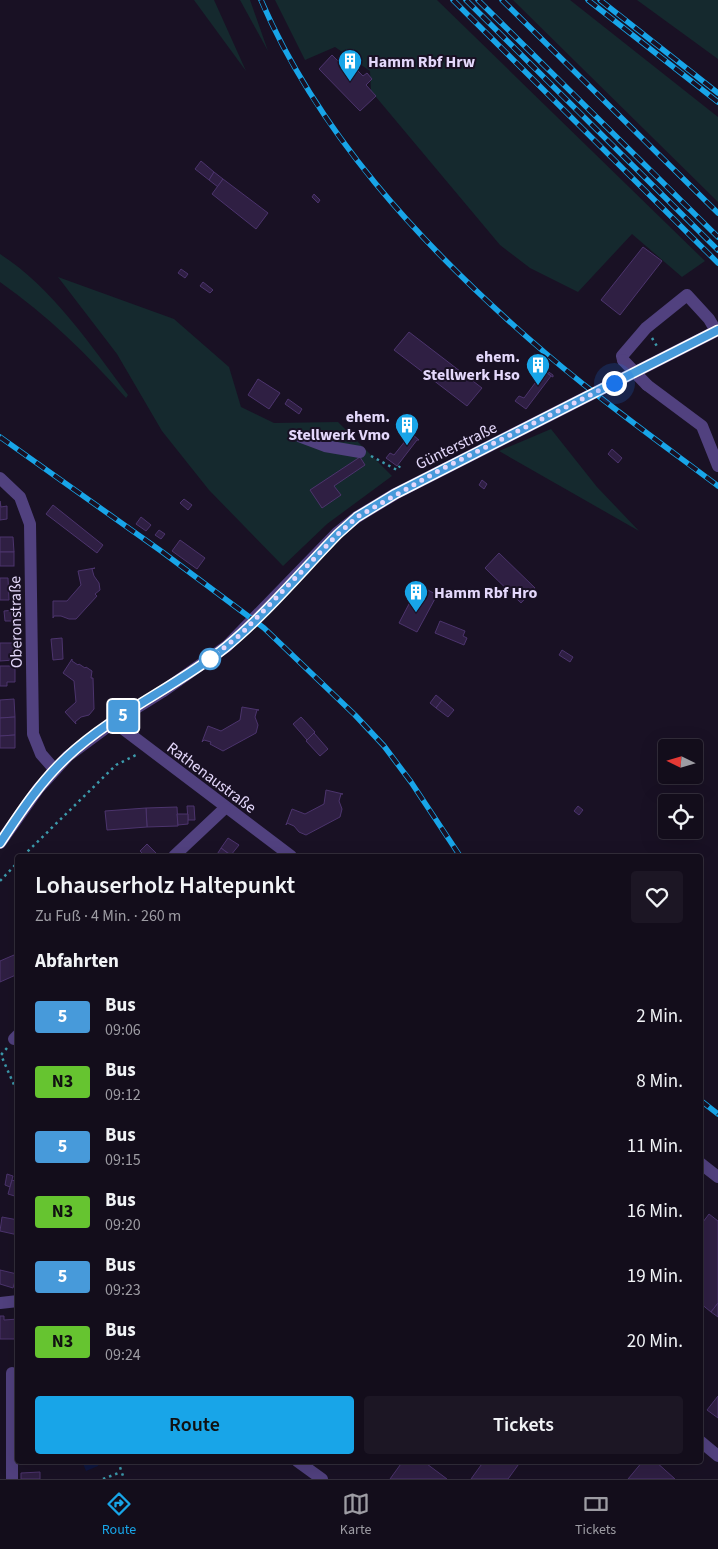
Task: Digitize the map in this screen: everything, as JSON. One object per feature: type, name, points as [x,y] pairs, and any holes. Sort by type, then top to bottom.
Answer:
[{"type":"street","points":[[717,331],[709,319],[687,295],[646,328],[622,356],[623,360],[647,385],[702,426],[712,431],[718,466]]},
{"type":"street","name":"Günterstraße","points":[[0,844],[24,807],[55,770],[74,751],[114,722],[198,668],[241,634],[338,534],[373,507],[440,470],[717,331]]},
{"type":"street","points":[[301,437],[325,446],[360,452]]},
{"type":"street","name":"Oberonstraße","points":[[0,478],[20,497],[30,524],[33,734],[41,754],[55,770]]},
{"type":"street","name":"Rathenaustraße","points":[[114,722],[225,808],[288,854]]},
{"type":"street","points":[[176,854],[225,808]]},
{"type":"street","points":[[703,1165],[718,1177]]},
{"type":"street","points":[[0,1303],[15,1301]]},
{"type":"street","points":[[12,1373],[6,1464],[12,1479]]},
{"type":"street","points":[[703,1444],[718,1456]]},
{"type":"street","points":[[301,1464],[322,1479]]},
{"type":"path","points":[[360,452],[397,470],[400,466]]},
{"type":"path","points":[[25,854],[71,806],[116,765],[130,756],[142,753]]},
{"type":"path","points":[[0,881],[15,865]]},
{"type":"path","points":[[15,1038],[1,1055],[15,1087]]},
{"type":"path","points":[[119,1464],[124,1479]]},
{"type":"path","points":[[104,1479],[121,1472]]},
{"type":"green space","points":[[194,0],[214,0],[246,71]]},
{"type":"green space","points":[[240,0],[250,0],[268,51]]},
{"type":"green space","points":[[275,0],[437,0],[705,261],[682,277],[632,234],[578,292],[530,268],[500,245],[371,91],[370,71],[335,47],[305,60]]},
{"type":"green space","points":[[513,0],[570,0],[718,117],[718,202]]},
{"type":"green space","points":[[637,0],[718,0],[718,59]]},
{"type":"green space","points":[[0,254],[37,283],[70,319],[128,395],[126,398],[66,336],[0,282]]},
{"type":"green space","points":[[58,277],[174,319],[229,367],[241,407],[274,423],[338,422],[392,476],[327,524],[283,566],[209,490],[162,431],[117,354]]},
{"type":"green space","points":[[551,429],[597,487],[639,531],[499,451]]},
{"type":"shaded area","points":[[83,1464],[99,1464],[98,1466],[86,1471]]},
{"type":"building","name":"Hamm Rbf Hrw","points":[[332,55],[352,75],[357,70],[363,76],[367,73],[372,79],[366,85],[376,96],[360,111],[319,69]]},
{"type":"building","points":[[201,161],[214,172],[209,180],[195,169]]},
{"type":"building","points":[[214,172],[223,179],[218,187],[209,180]]},
{"type":"building","points":[[223,179],[268,213],[256,229],[212,194]]},
{"type":"building","points":[[314,194],[320,200],[318,203],[312,197]]},
{"type":"building","points":[[643,247],[662,261],[620,315],[601,300]]},
{"type":"building","points":[[181,269],[188,274],[185,278],[178,273]]},
{"type":"building","points":[[203,282],[213,290],[210,293],[200,286]]},
{"type":"building","points":[[409,332],[482,388],[467,406],[394,350]]},
{"type":"building","points":[[540,366],[553,375],[553,377],[551,376]]},
{"type":"building","name":"ehem. Stellwerk Hso","points":[[544,371],[551,376],[526,409],[515,401],[519,396],[524,398]]},
{"type":"building","points":[[258,379],[280,393],[269,409],[248,395]]},
{"type":"building","points":[[288,399],[302,409],[299,414],[285,404]]},
{"type":"building","name":"ehem. Stellwerk Vmo","points":[[407,430],[419,440],[417,440],[397,466],[386,458],[390,453],[394,455],[410,435]]},
{"type":"building","points":[[612,449],[622,458],[618,463],[608,454]]},
{"type":"building","points":[[360,457],[365,465],[334,486],[341,495],[322,508],[310,490]]},
{"type":"building","points":[[482,480],[487,484],[484,489],[479,485]]},
{"type":"building","points":[[184,499],[192,505],[188,510],[180,503]]},
{"type":"building","points":[[0,501],[1,507],[7,506],[7,519],[0,520]]},
{"type":"building","points":[[53,505],[103,545],[97,553],[46,514]]},
{"type":"building","points":[[141,517],[151,525],[146,531],[136,524]]},
{"type":"building","points":[[159,530],[165,534],[161,539],[155,535]]},
{"type":"building","points":[[0,537],[13,537],[14,552],[0,552]]},
{"type":"building","points":[[180,540],[205,558],[197,569],[172,551]]},
{"type":"building","points":[[0,552],[14,552],[14,566],[0,566]]},
{"type":"building","points":[[499,553],[535,588],[521,603],[485,568]]},
{"type":"building","points":[[95,568],[92,569],[99,583],[100,590],[95,594],[97,596],[76,619],[61,616],[54,616],[53,618],[53,601],[67,601],[81,585],[78,571]]},
{"type":"building","points":[[0,578],[8,578],[9,600],[0,600]]},
{"type":"building","name":"Hamm Rbf Hro","points":[[419,585],[437,595],[417,632],[399,623]]},
{"type":"building","points":[[14,610],[14,621],[5,621],[4,611]]},
{"type":"building","points":[[440,621],[465,631],[463,636],[467,638],[464,645],[435,633]]},
{"type":"building","points":[[62,638],[63,659],[53,660],[51,639]]},
{"type":"building","points":[[0,643],[14,643],[14,660],[0,661]]},
{"type":"building","points":[[562,650],[573,657],[570,662],[559,655]]},
{"type":"building","points":[[72,659],[78,665],[92,671],[91,678],[93,678],[94,709],[89,715],[81,717],[75,722],[76,724],[65,712],[76,702],[74,681],[63,673]]},
{"type":"building","points":[[0,666],[15,666],[15,682],[7,682],[7,686],[0,686]]},
{"type":"building","points":[[436,695],[442,700],[436,708],[430,703]]},
{"type":"building","points":[[14,699],[15,717],[0,718],[0,700]]},
{"type":"building","points":[[442,700],[454,710],[448,717],[436,708]]},
{"type":"building","points":[[242,707],[259,710],[257,710],[255,717],[258,725],[256,733],[223,751],[210,744],[211,742],[204,740],[202,742],[208,726],[221,731],[240,720]]},
{"type":"building","points":[[15,717],[15,735],[0,736],[0,718]]},
{"type":"building","points":[[301,717],[315,732],[307,740],[293,724]]},
{"type":"building","points":[[314,733],[328,749],[320,756],[306,741]]},
{"type":"building","points":[[15,735],[15,748],[0,748],[0,736]]},
{"type":"building","points":[[326,790],[343,794],[341,794],[339,801],[342,809],[340,817],[306,835],[299,832],[294,826],[287,823],[286,825],[292,809],[305,814],[324,804]]},
{"type":"building","points":[[187,806],[194,806],[195,820],[188,820]]},
{"type":"building","points":[[578,806],[583,810],[579,815],[574,811]]},
{"type":"building","points":[[177,807],[178,826],[147,827],[146,808]]},
{"type":"building","points":[[146,808],[147,827],[107,830],[105,811]]},
{"type":"building","points":[[177,814],[188,814],[188,824],[178,825]]},
{"type":"building","points":[[228,838],[239,845],[232,854],[221,848]]},
{"type":"building","points":[[147,844],[157,854],[143,854],[140,851]]},
{"type":"building","points":[[221,848],[229,854],[217,854]]},
{"type":"building","points":[[14,955],[15,957],[15,975],[0,982],[0,961]]},
{"type":"building","points":[[7,1174],[13,1176],[10,1187],[5,1185]]},
{"type":"building","points":[[12,1180],[15,1181],[15,1196],[8,1194]]},
{"type":"building","points":[[709,1214],[718,1221],[718,1303],[711,1312],[703,1305],[703,1222]]},
{"type":"building","points":[[2,1217],[15,1219],[15,1234],[0,1231]]},
{"type":"building","points":[[0,1270],[15,1274],[13,1288],[0,1284]]},
{"type":"building","points":[[718,1303],[718,1317],[711,1312]]},
{"type":"building","points":[[0,1316],[4,1316],[4,1320],[15,1319],[15,1339],[0,1339]]},
{"type":"building","points":[[718,1396],[718,1418],[707,1410]]},
{"type":"building","points":[[401,1464],[427,1464],[447,1479],[390,1479]]},
{"type":"building","points":[[482,1464],[519,1464],[508,1479],[471,1479]]},
{"type":"building","points":[[640,1464],[658,1464],[675,1479],[628,1479]]},
{"type":"building","points":[[40,1472],[40,1479],[21,1479],[21,1473]]},
{"type":"railway","points":[[261,0],[284,49],[312,96],[342,140],[375,183],[411,224],[488,302],[551,358],[718,486]]},
{"type":"railway","points":[[453,0],[718,263]]},
{"type":"railway","points":[[466,0],[718,250]]},
{"type":"railway","points":[[478,0],[718,237]]},
{"type":"railway","points":[[502,0],[718,213]]},
{"type":"railway","points":[[588,0],[718,102]]},
{"type":"railway","points":[[600,0],[718,93]]},
{"type":"railway","points":[[0,437],[161,551],[264,628],[355,715],[384,746],[411,782],[459,854]]},
{"type":"railway","points":[[703,1102],[718,1114]]},
{"type":"bus line","name":"5","points":[[0,843],[38,789],[68,756],[114,722],[162,692],[227,646],[357,517],[440,470],[512,436],[718,330]]},
{"type":"place","name":"Hamm Rbf Hrw","points":[[350,82]]},
{"type":"place","name":"ehem. Stellwerk Hso","points":[[538,386]]},
{"type":"place","name":"ehem. Stellwerk Vmo","points":[[407,446]]},
{"type":"place","name":"Hamm Rbf Hro","points":[[416,613]]},
{"type":"route","points":[[210,659],[241,634],[338,534],[357,517],[440,470],[512,436],[614,383]]}]
